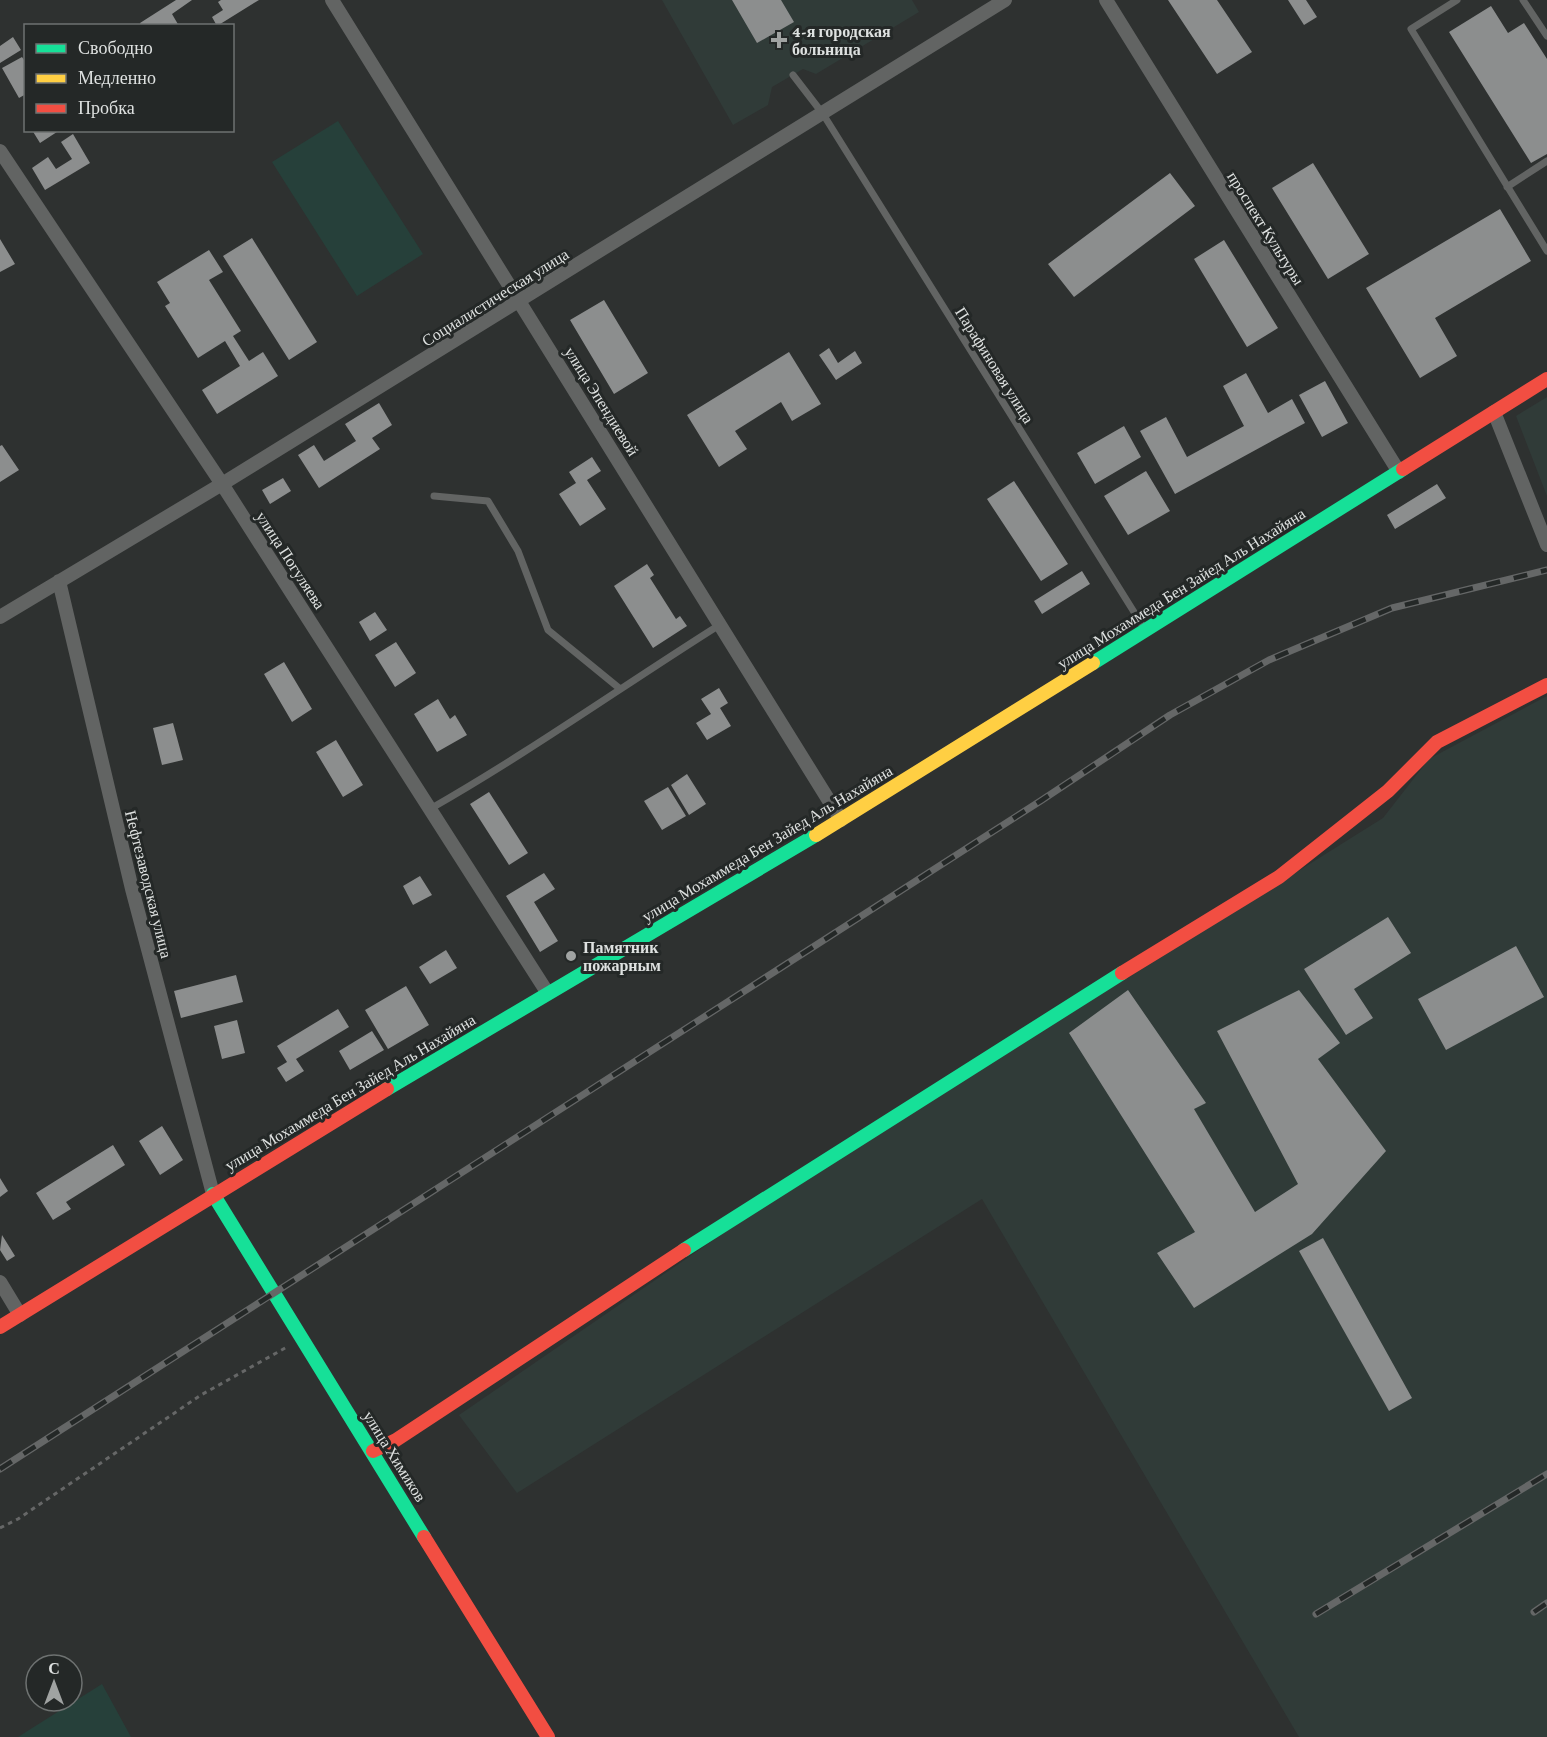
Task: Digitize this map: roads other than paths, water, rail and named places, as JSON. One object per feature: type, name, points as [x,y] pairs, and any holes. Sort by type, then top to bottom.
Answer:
[{"type":"street","name":"улица Эпендиевой","points":[[332,0],[841,820]]},
{"type":"street","name":"Социалистическая улица","points":[[0,617],[222,484],[1005,0]]},
{"type":"street","name":"проспект Культуры","points":[[1106,0],[1399,472]]},
{"type":"street","name":"улица Погуляева","points":[[0,151],[222,484],[547,992]]},
{"type":"street","name":"улица Мохаммеда Бен Зайед Аль Нахайяна","points":[[0,1328],[213,1194],[547,992],[841,820],[1547,379]]},
{"type":"street","points":[[1494,412],[1547,545]]},
{"type":"street","name":"Нефтезаводская улица","points":[[59,581],[132,889],[213,1194]]},
{"type":"street","points":[[373,1451],[396,1440],[768,1196],[1050,1017],[1279,877],[1388,791],[1437,742],[1547,685]]},
{"type":"street","name":"улица Химиков","points":[[213,1194],[548,1737]]},
{"type":"street","points":[[0,1282],[20,1315]]},
{"type":"lane","points":[[1457,0],[1411,28],[1547,251]]},
{"type":"lane","points":[[1523,0],[1547,36]]},
{"type":"lane","name":"Парафиновая улица","points":[[793,75],[823,114],[1145,630]]},
{"type":"lane","points":[[1507,187],[1547,161]]},
{"type":"lane","points":[[434,496],[488,501],[518,551],[548,630],[619,688]]},
{"type":"lane","points":[[430,809],[507,765],[619,688],[721,624]]},
{"type":"railway","points":[[0,1469],[1042,800],[1170,715],[1269,660],[1392,608],[1547,570]]},
{"type":"railway","points":[[1316,1614],[1547,1474]]},
{"type":"railway","points":[[1534,1612],[1547,1603]]},
{"type":"place","name":"4-я городская больница","points":[[779,40]]},
{"type":"place","name":"Памятник пожарным","points":[[571,956]]}]
